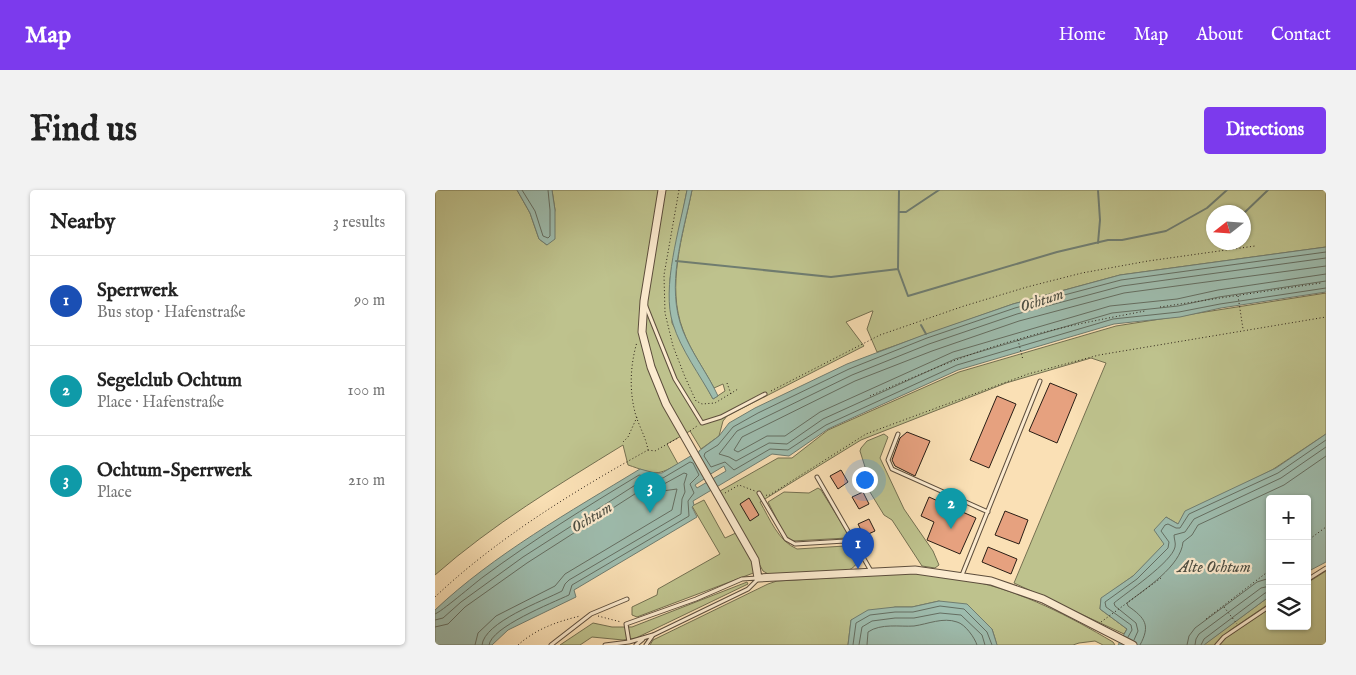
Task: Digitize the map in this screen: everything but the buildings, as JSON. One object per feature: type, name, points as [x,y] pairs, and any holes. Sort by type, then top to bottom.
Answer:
[{"type":"street","points":[[662,190],[644,301],[642,332],[658,388],[755,560],[758,578],[915,570],[991,581],[1025,592],[1133,645]]},
{"type":"lane","points":[[644,301],[675,379],[703,423],[721,417],[765,394]]},
{"type":"lane","points":[[961,576],[1040,381]]},
{"type":"lane","points":[[898,434],[888,460],[892,469],[988,512]]},
{"type":"lane","points":[[817,477],[871,572]]},
{"type":"lane","points":[[759,493],[786,539],[795,544],[845,541],[855,544]]},
{"type":"lane","points":[[1311,577],[1326,568]]},
{"type":"lane","points":[[605,645],[629,642],[653,635],[749,589],[758,578]]},
{"type":"lane","points":[[629,642],[625,624],[696,599],[742,579],[758,578]]},
{"type":"lane","points":[[551,645],[591,614],[627,599]]},
{"type":"lane","points":[[1217,645],[1224,637],[1266,609]]},
{"type":"lane","points":[[646,645],[653,635]]},
{"type":"lane","points":[[636,645],[644,638]]},
{"type":"path","points":[[679,190],[663,276],[669,330],[685,377],[696,401],[702,404],[715,403],[739,390]]},
{"type":"path","points":[[765,394],[871,339],[963,306],[1082,273],[1148,261],[1255,246]]},
{"type":"path","points":[[1160,307],[1321,283]]},
{"type":"path","points":[[1238,295],[1243,331]]},
{"type":"path","points":[[870,396],[927,371],[1018,339],[1096,320],[1145,311]]},
{"type":"path","points":[[719,496],[739,485],[768,496],[867,434],[1028,374],[1099,355],[1326,317]]},
{"type":"path","points":[[642,332],[633,355],[631,392],[647,450]]},
{"type":"path","points":[[1018,339],[1023,360]]},
{"type":"path","points":[[727,383],[731,394]]},
{"type":"path","points":[[623,442],[628,437],[637,417]]},
{"type":"path","points":[[435,597],[481,557],[517,530],[618,466],[647,450],[655,451],[703,423]]},
{"type":"path","points":[[1308,540],[1326,527]]},
{"type":"path","points":[[1206,619],[1266,573]]},
{"type":"path","points":[[1107,616],[1161,578]]},
{"type":"path","points":[[1224,606],[1239,626]]},
{"type":"green space","points":[[435,190],[517,190],[530,213],[539,239],[547,245],[555,210],[552,190],[687,190],[670,279],[672,323],[713,399],[725,391],[723,384],[714,388],[693,352],[683,330],[676,296],[678,260],[692,190],[1326,190],[1326,247],[1120,275],[1013,304],[877,352],[867,329],[872,311],[846,322],[864,346],[727,416],[723,421],[719,436],[701,449],[690,431],[667,444],[678,464],[658,473],[628,465],[623,445],[550,490],[457,556],[435,575]]},
{"type":"green space","points":[[1326,293],[1326,434],[1272,470],[1239,487],[1178,524],[1166,517],[1165,544],[1133,576],[1101,599],[1100,609],[1127,629],[1124,634],[1014,583],[1106,363],[1091,358],[1006,383],[861,440],[760,502],[780,535],[797,549],[845,546],[853,549],[857,557],[856,564],[844,572],[770,575],[763,571],[720,491],[778,458],[792,458],[828,430],[959,372],[1116,326]]},
{"type":"green space","points":[[884,434],[888,437],[880,458],[904,509],[933,551],[939,565],[935,568],[922,566],[892,520],[884,515],[862,479],[865,467],[860,451],[861,448],[867,441]]},
{"type":"green space","points":[[818,488],[847,532],[847,538],[793,541],[786,537],[768,502],[784,492],[809,493]]},
{"type":"green space","points":[[704,500],[725,538],[738,532],[753,561],[756,572],[637,617],[632,615],[632,607],[657,595],[658,589],[720,554],[692,506]]},
{"type":"green space","points":[[1326,571],[1326,645],[1219,645],[1224,639],[1266,611],[1266,630],[1311,630],[1311,580]]},
{"type":"green space","points":[[915,573],[965,580],[1027,598],[1080,623],[1115,645],[1103,645],[1095,641],[1073,645],[997,645],[992,629],[939,601],[912,607],[895,607],[851,620],[848,645],[650,645],[653,640],[777,581]]},
{"type":"green space","points":[[747,582],[748,584],[636,638],[623,640],[592,637],[580,645],[560,645],[593,623],[612,627],[632,627]]},
{"type":"green space","points":[[1266,599],[1266,606],[1229,631],[1214,645],[1203,645]]},
{"type":"water","points":[[517,190],[552,190],[555,210],[555,239],[547,245],[539,239],[530,213]]},
{"type":"water","points":[[687,190],[692,190],[677,260],[676,296],[678,314],[691,348],[718,396],[713,399],[676,334],[670,309],[670,276]]},
{"type":"water","name":"Ochtum","points":[[1326,247],[1326,292],[1221,308],[1180,317],[1114,324],[958,370],[828,429],[789,456],[772,454],[693,501],[694,505],[692,507],[697,517],[574,590],[576,597],[508,630],[492,645],[435,645],[435,610],[507,552],[640,469],[662,473],[694,454],[707,477],[695,485],[697,488],[726,471],[724,466],[709,475],[698,455],[699,451],[719,436],[729,423],[755,408],[847,364],[1013,304],[1120,275]]},
{"type":"water","name":"Alte Ochtum","points":[[1326,434],[1326,562],[1311,570],[1311,495],[1266,495],[1266,599],[1204,645],[1118,645],[1127,629],[1100,609],[1101,598],[1133,576],[1164,544],[1154,530],[1166,517],[1178,524],[1185,511],[1276,468]]},
{"type":"water","points":[[939,601],[967,604],[992,629],[997,645],[848,645],[851,620],[868,610],[912,607]]},
{"type":"waterway","points":[[899,190],[898,269],[908,296]]},
{"type":"waterway","points":[[899,212],[906,212],[939,190]]},
{"type":"waterway","points":[[1098,190],[1100,220],[1098,243]]},
{"type":"waterway","points":[[908,296],[1057,252],[1108,240],[1122,240],[1166,231],[1207,208],[1227,190]]},
{"type":"waterway","points":[[1251,206],[1268,190]]},
{"type":"waterway","points":[[676,261],[831,277],[898,269]]},
{"type":"waterway","points":[[921,325],[926,334]]},
{"type":"place","name":"Ochtum-Sperrwerk","points":[[650,513]]},
{"type":"place","name":"Segelclub Ochtum","points":[[951,529]]},
{"type":"place","name":"Sperrwerk","points":[[858,569]]}]
